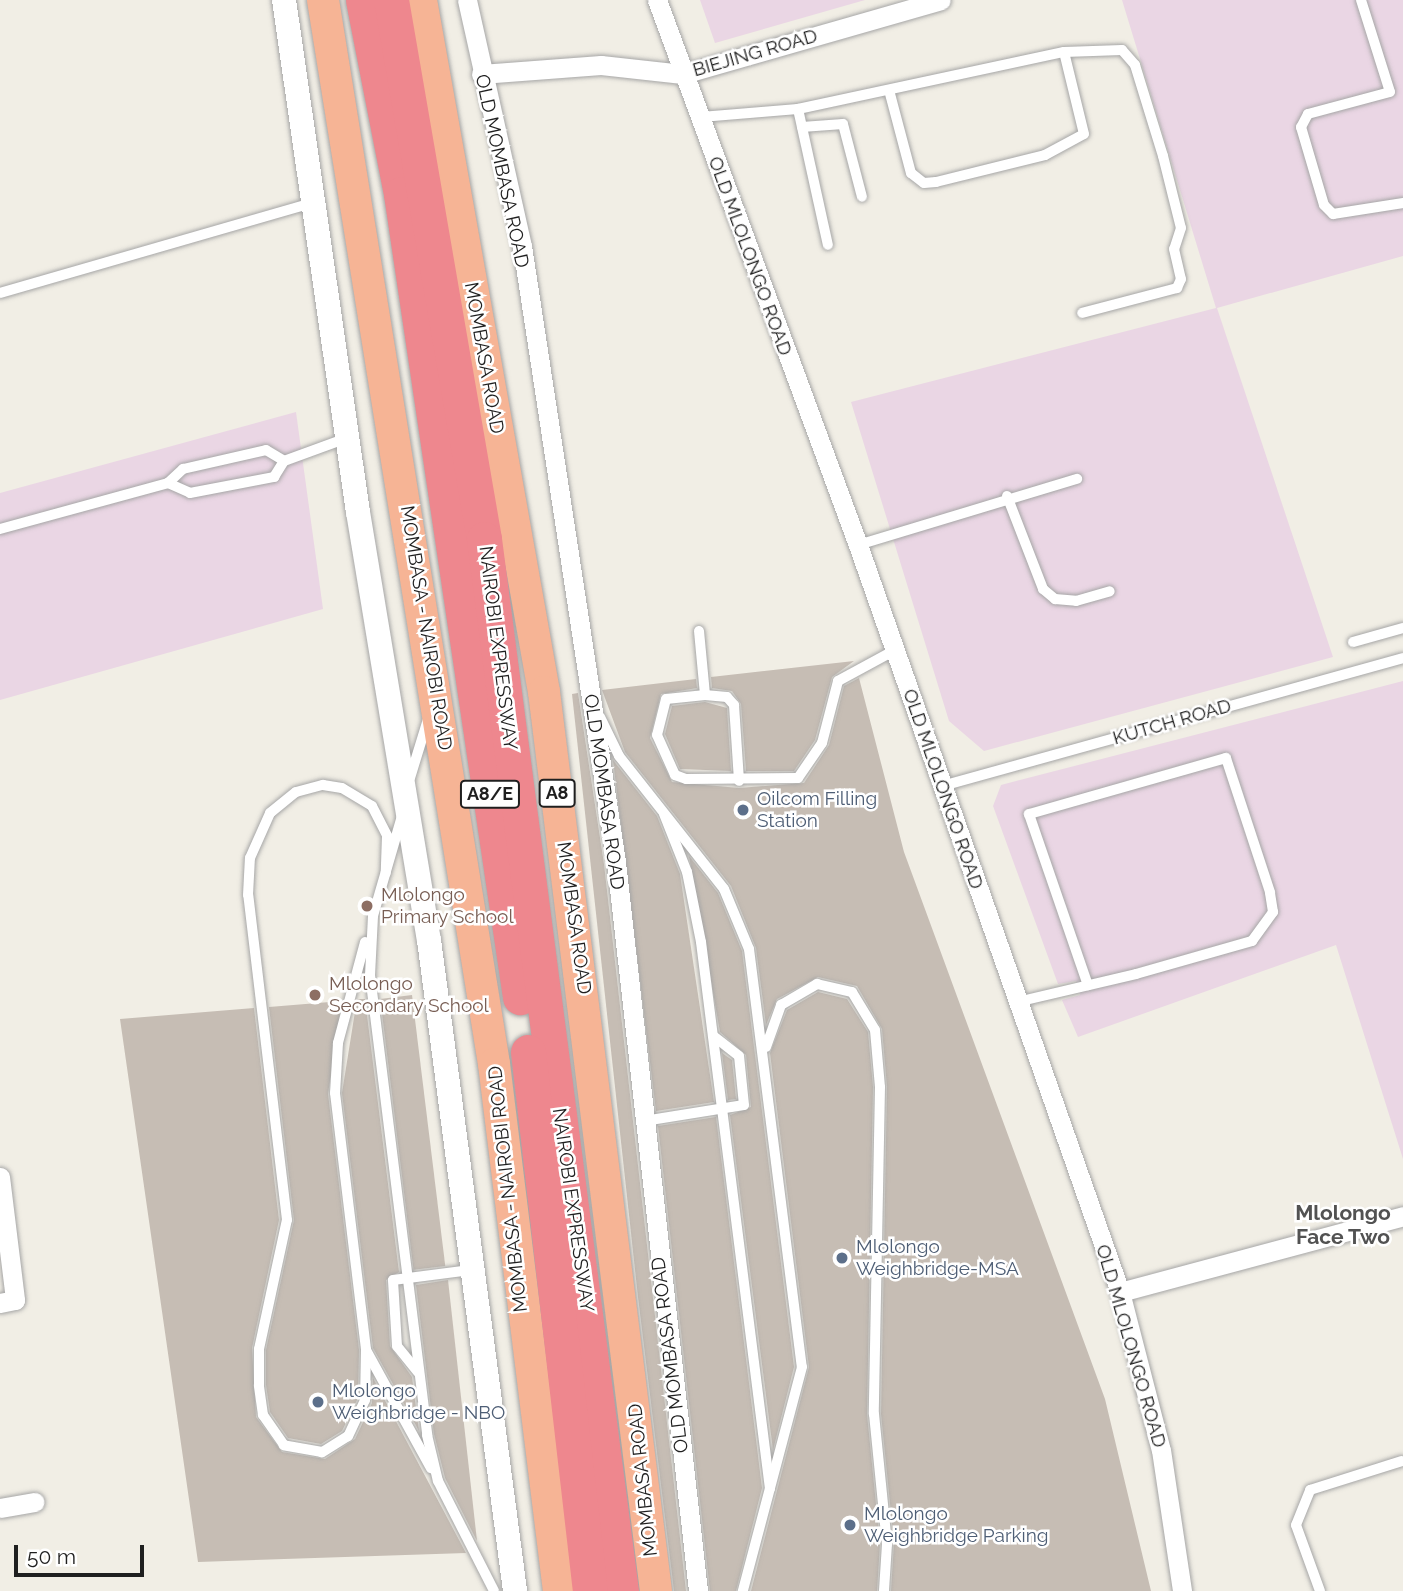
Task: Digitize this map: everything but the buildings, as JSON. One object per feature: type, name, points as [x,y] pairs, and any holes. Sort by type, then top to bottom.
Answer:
[{"type":"highway","name":"MOMBASA - NAIROBI ROAD","points":[[323,0],[430,641],[495,1065],[559,1591]]},
{"type":"highway","name":"NAIROBI EXPRESSWAY","points":[[363,0],[401,194],[526,1038],[590,1591]]},
{"type":"highway","name":"NAIROBI EXPRESSWAY","points":[[391,0],[484,538],[621,1591]]},
{"type":"highway","name":"MOMBASA ROAD","points":[[421,0],[544,692],[656,1591]]},
{"type":"street","points":[[284,0],[347,438],[406,789],[474,1269],[515,1591]]},
{"type":"street","name":"OLD MOMBASA ROAD","points":[[467,0],[481,74],[522,246],[592,701],[698,1591]]},
{"type":"street","name":"OLD MLOLONGO ROAD","points":[[657,0],[858,545],[1120,1292],[1161,1450],[1182,1591]]},
{"type":"street","name":"BIEJING ROAD","points":[[481,74],[601,65],[683,74],[941,0]]},
{"type":"street","points":[[0,1177],[15,1300],[0,1303]]},
{"type":"street","points":[[1120,1292],[1403,1216]]},
{"type":"street","points":[[0,1508],[34,1502]]},
{"type":"lane","points":[[1361,0],[1390,92],[1308,114],[1301,127],[1324,205],[1333,214],[1403,204]]},
{"type":"lane","points":[[701,117],[798,109],[1064,52],[1122,50],[1135,65],[1181,228],[1174,249],[1177,288],[1082,313]]},
{"type":"lane","points":[[889,90],[911,173],[924,183],[936,182],[1076,142],[1084,134],[1084,116],[1064,52]]},
{"type":"lane","points":[[798,109],[828,245]]},
{"type":"lane","points":[[802,127],[843,124],[862,197]]},
{"type":"lane","points":[[0,293],[313,203]]},
{"type":"lane","points":[[168,484],[190,492],[274,477],[284,461],[347,438]]},
{"type":"lane","points":[[0,529],[168,484],[183,469],[267,450],[284,461]]},
{"type":"lane","points":[[858,545],[1007,496],[1077,479]]},
{"type":"lane","points":[[1007,496],[1043,589],[1055,599],[1076,601],[1110,591]]},
{"type":"lane","points":[[1353,642],[1403,628]]},
{"type":"lane","points":[[699,631],[705,695]]},
{"type":"lane","points":[[386,873],[387,836],[372,806],[342,788],[323,785],[296,792],[270,813],[250,858],[248,895],[287,1220],[259,1349],[259,1385],[263,1415],[285,1444],[322,1452],[348,1436],[365,1399],[366,1350],[335,1093],[338,1043],[386,873],[436,683],[430,641]]},
{"type":"lane","points":[[739,781],[734,705],[727,697],[705,695],[666,699],[658,739],[680,778],[739,781],[804,774],[822,743],[838,681],[895,650]]},
{"type":"lane","name":"KUTCH ROAD","points":[[941,786],[1403,658]]},
{"type":"lane","points":[[592,701],[619,756],[702,855],[739,919],[765,1057],[802,1367],[743,1591]]},
{"type":"lane","points":[[1017,1002],[1088,985],[1252,941],[1273,912],[1226,758],[1029,814],[1088,985]]},
{"type":"lane","points":[[659,804],[695,901],[771,1492]]},
{"type":"lane","points":[[373,916],[368,954],[420,1374],[438,1481]]},
{"type":"lane","points":[[765,1057],[781,1005],[809,986],[852,992],[875,1030],[880,1087],[874,1413],[887,1544],[884,1591]]},
{"type":"lane","points":[[643,1121],[744,1105],[739,1056],[713,1036]]},
{"type":"lane","points":[[420,1374],[397,1346],[393,1280],[474,1269]]},
{"type":"lane","points":[[366,1350],[438,1481],[494,1591]]},
{"type":"lane","points":[[1320,1591],[1296,1525],[1310,1490],[1402,1461]]},
{"type":"lane","points":[[751,1557],[752,1591]]},
{"type":"shaded area","points":[[700,0],[865,0],[715,43]]},
{"type":"shaded area","points":[[1122,0],[1403,0],[1403,256],[1217,308],[1333,657],[984,751],[949,721],[851,402],[1216,308]]},
{"type":"shaded area","points":[[296,412],[323,609],[0,700],[0,493]]},
{"type":"shaded area","points":[[1403,681],[1403,1159],[1336,945],[1078,1037],[1062,1000],[1080,995],[1076,981],[1058,984],[993,806],[1001,785]]},
{"type":"place","name":"Oilcom Filling Station","points":[[743,810]]},
{"type":"place","name":"Mlolongo Primary School","points":[[367,906]]},
{"type":"place","name":"Mlolongo Secondary School","points":[[315,995]]},
{"type":"place","name":"Mlolongo Weighbridge-MSA","points":[[842,1258]]},
{"type":"place","name":"Mlolongo Weighbridge - NBO","points":[[318,1402]]},
{"type":"place","name":"Mlolongo Weighbridge Parking","points":[[850,1525]]},
{"type":"district","name":"Mlolongo Face Two","points":[[1343,1225]]}]
